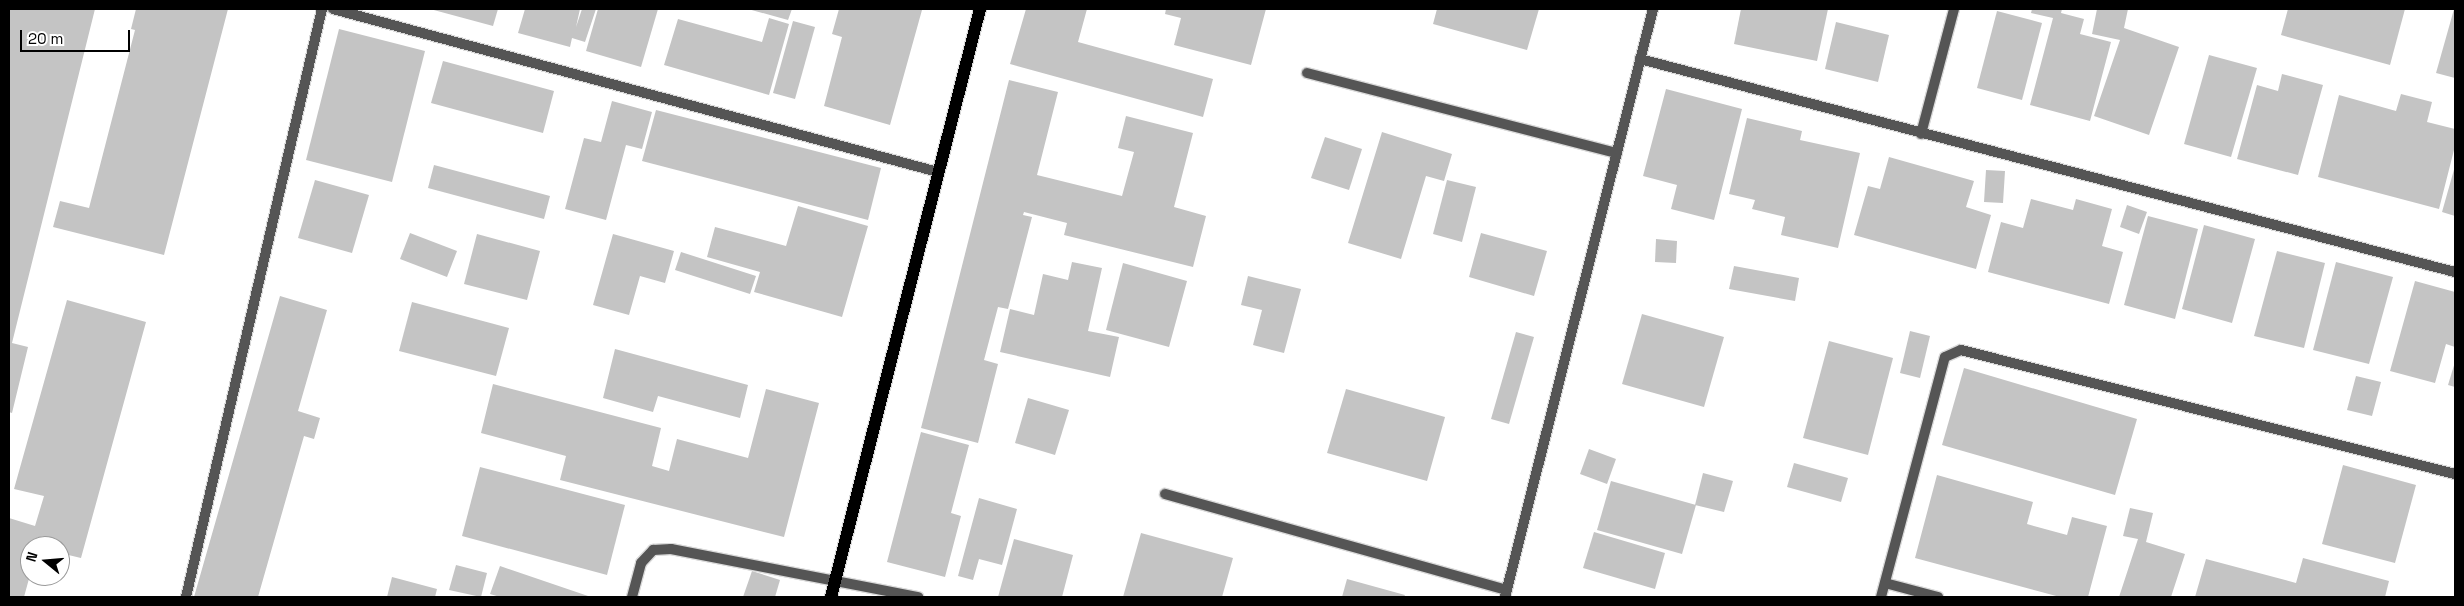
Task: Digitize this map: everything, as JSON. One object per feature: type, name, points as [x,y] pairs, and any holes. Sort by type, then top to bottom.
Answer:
[{"type":"main road","points":[[831,597],[980,9]]},
{"type":"street","points":[[186,597],[322,9]]},
{"type":"street","points":[[333,9],[938,172]]},
{"type":"street","points":[[1164,494],[1506,593],[1653,9]]},
{"type":"street","points":[[1921,134],[1954,9]]},
{"type":"street","points":[[1640,59],[1921,134],[2455,272]]},
{"type":"street","points":[[1307,73],[1616,153]]},
{"type":"street","points":[[1881,597],[1945,357],[1961,350],[2455,474]]},
{"type":"street","points":[[632,597],[642,563],[653,550],[671,549],[918,597]]},
{"type":"street","points":[[1885,583],[1938,597]]},
{"type":"building","points":[[9,9],[95,9],[12,343],[28,347],[12,413],[9,412]]},
{"type":"building","points":[[136,9],[228,9],[164,255],[53,227],[60,201],[89,208],[135,30],[131,29]]},
{"type":"building","points":[[430,9],[498,9],[493,26]]},
{"type":"building","points":[[525,9],[580,9],[576,27],[582,9],[596,9],[585,42],[572,38],[570,47],[518,33]]},
{"type":"building","points":[[598,9],[658,9],[641,67],[586,51]]},
{"type":"building","points":[[748,9],[792,9],[788,20]]},
{"type":"building","points":[[839,9],[922,10],[890,125],[824,106],[842,37],[832,34]]},
{"type":"building","points":[[1026,9],[1087,9],[1078,42],[1213,79],[1203,117],[1010,64]]},
{"type":"building","points":[[1166,9],[1266,9],[1251,65],[1174,45],[1181,18],[1165,14]]},
{"type":"building","points":[[1437,9],[1539,9],[1527,50],[1433,24]]},
{"type":"building","points":[[1741,9],[1828,9],[1817,61],[1734,44]]},
{"type":"building","points":[[2032,9],[2062,9],[2061,13],[2084,19],[2080,34],[2111,42],[2090,121],[2030,105],[2053,18],[2031,13]]},
{"type":"building","points":[[2097,9],[2128,9],[2124,28],[2179,47],[2149,135],[2094,116],[2120,40],[2092,34]]},
{"type":"building","points":[[2288,9],[2405,9],[2390,65],[2281,35]]},
{"type":"building","points":[[2455,9],[2455,78],[2436,73]]},
{"type":"building","points":[[1997,11],[2042,23],[2022,100],[1977,88]]},
{"type":"building","points":[[769,18],[789,24],[769,95],[664,65],[678,19],[762,42]]},
{"type":"building","points":[[793,21],[815,27],[795,99],[773,93]]},
{"type":"building","points":[[1836,22],[1889,35],[1878,82],[1825,69]]},
{"type":"building","points":[[339,29],[425,51],[392,182],[306,160]]},
{"type":"building","points":[[2209,55],[2257,68],[2231,157],[2184,144]]},
{"type":"building","points":[[443,61],[554,91],[543,133],[431,103]]},
{"type":"building","points":[[2282,74],[2323,85],[2298,175],[2237,159],[2257,85],[2278,91]]},
{"type":"building","points":[[1009,80],[1058,92],[1037,175],[1122,196],[1134,152],[1118,148],[1126,116],[1193,133],[1174,207],[1206,216],[1193,267],[1064,235],[1067,223],[1024,212],[1023,215],[1032,217],[1008,309],[998,307],[984,360],[998,364],[978,443],[921,428]]},
{"type":"building","points":[[1666,89],[1742,109],[1714,220],[1671,209],[1677,185],[1643,176]]},
{"type":"building","points":[[2401,94],[2432,102],[2427,122],[2455,129],[2455,146],[2439,209],[2318,177],[2339,95],[2396,111]]},
{"type":"building","points":[[612,101],[652,112],[642,149],[626,145],[606,220],[565,209],[584,138],[601,142]]},
{"type":"building","points":[[656,110],[881,168],[868,220],[642,161]]},
{"type":"building","points":[[1747,118],[1802,131],[1800,140],[1860,153],[1838,248],[1781,235],[1785,217],[1752,209],[1755,200],[1729,194]]},
{"type":"building","points":[[1382,132],[1452,154],[1444,181],[1426,176],[1401,259],[1348,243]]},
{"type":"building","points":[[1325,137],[1362,149],[1349,190],[1311,178]]},
{"type":"building","points":[[1889,157],[1974,181],[1966,207],[1991,215],[1976,269],[1854,235],[1868,186],[1880,189]]},
{"type":"building","points":[[434,165],[550,196],[544,219],[428,188]]},
{"type":"building","points":[[2455,166],[2455,216],[2442,212]]},
{"type":"building","points":[[1986,170],[2005,171],[2003,203],[1984,202]]},
{"type":"building","points":[[315,180],[369,195],[352,253],[298,238]]},
{"type":"building","points":[[1447,180],[1476,187],[1462,242],[1433,234]]},
{"type":"building","points":[[2031,199],[2073,210],[2076,199],[2112,209],[2102,246],[2123,252],[2109,304],[1988,272],[2001,222],[2023,228]]},
{"type":"building","points":[[2127,205],[2147,212],[2139,234],[2120,227]]},
{"type":"building","points":[[798,206],[868,226],[842,317],[754,292],[760,272],[707,257],[715,227],[786,246]]},
{"type":"building","points":[[2148,216],[2198,229],[2175,319],[2124,305]]},
{"type":"building","points":[[2204,225],[2255,239],[2232,323],[2182,309]]},
{"type":"building","points":[[410,233],[457,251],[447,277],[400,259]]},
{"type":"building","points":[[1481,233],[1547,251],[1534,296],[1469,277]]},
{"type":"building","points":[[477,234],[540,251],[527,300],[464,284]]},
{"type":"building","points":[[613,234],[674,251],[665,283],[640,276],[629,315],[593,305]]},
{"type":"building","points":[[1656,239],[1677,241],[1676,263],[1655,262]]},
{"type":"building","points":[[2277,251],[2325,263],[2304,348],[2254,336]]},
{"type":"building","points":[[681,252],[756,276],[750,294],[675,270]]},
{"type":"building","points":[[1072,262],[1102,268],[1088,331],[1119,337],[1110,377],[1000,352],[1010,309],[1034,315],[1043,274],[1068,280]]},
{"type":"building","points":[[2336,262],[2393,277],[2369,364],[2313,350]]},
{"type":"building","points":[[1123,263],[1187,281],[1169,347],[1106,330]]},
{"type":"building","points":[[1734,266],[1799,278],[1795,301],[1729,289]]},
{"type":"building","points":[[1248,276],[1301,289],[1284,353],[1253,345],[1262,310],[1241,305]]},
{"type":"building","points":[[2415,281],[2455,292],[2455,347],[2446,344],[2435,383],[2390,371]]},
{"type":"building","points":[[280,296],[327,310],[298,411],[320,418],[314,439],[304,436],[258,597],[194,597]]},
{"type":"building","points":[[67,300],[146,322],[81,558],[70,555],[70,536],[20,536],[20,586],[27,586],[24,597],[9,597],[9,518],[35,526],[44,496],[14,489]]},
{"type":"building","points":[[412,302],[509,328],[496,376],[399,351]]},
{"type":"building","points":[[1642,314],[1724,337],[1704,407],[1622,384]]},
{"type":"building","points":[[1910,331],[1930,336],[1920,378],[1900,373]]},
{"type":"building","points":[[1516,332],[1534,337],[1509,424],[1491,419]]},
{"type":"building","points":[[1829,341],[1893,358],[1868,455],[1803,438]]},
{"type":"building","points":[[615,349],[748,385],[740,418],[658,396],[653,412],[603,398]]},
{"type":"building","points":[[2455,362],[2455,387],[2448,385]]},
{"type":"building","points":[[1964,368],[2137,419],[2115,495],[1942,445]]},
{"type":"building","points":[[2356,376],[2381,382],[2372,416],[2347,410]]},
{"type":"building","points":[[493,384],[661,428],[652,466],[669,471],[677,439],[748,458],[766,389],[819,403],[784,537],[560,480],[566,456],[481,433]]},
{"type":"building","points":[[1346,389],[1445,417],[1427,481],[1327,453]]},
{"type":"building","points":[[1028,398],[1069,410],[1055,455],[1015,443]]},
{"type":"building","points":[[921,432],[969,445],[951,513],[961,516],[945,577],[887,562]]},
{"type":"building","points":[[1589,449],[1616,459],[1607,484],[1580,474]]},
{"type":"building","points":[[1794,463],[1848,478],[1841,502],[1787,487]]},
{"type":"building","points":[[2343,465],[2416,485],[2395,563],[2322,544]]},
{"type":"building","points":[[480,467],[625,505],[607,575],[462,536]]},
{"type":"building","points":[[1703,473],[1733,481],[1724,512],[1695,505]]},
{"type":"building","points":[[1937,475],[2033,502],[2027,524],[2067,535],[2072,517],[2107,526],[2088,597],[2060,597],[1915,558]]},
{"type":"building","points":[[1611,481],[1696,505],[1682,554],[1597,530]]},
{"type":"building","points":[[979,498],[1017,509],[1002,565],[979,559],[973,580],[958,576]]},
{"type":"building","points":[[2130,508],[2153,513],[2146,542],[2185,554],[2171,597],[2119,597],[2138,539],[2123,536]]},
{"type":"building","points":[[1594,532],[1665,553],[1655,589],[1583,568]]},
{"type":"building","points":[[1141,533],[1233,558],[1222,597],[1123,597]]},
{"type":"building","points":[[1014,539],[1073,555],[1062,597],[998,597]]},
{"type":"building","points":[[2303,558],[2389,581],[2385,597],[2195,597],[2206,559],[2296,583]]},
{"type":"building","points":[[456,565],[487,573],[481,597],[449,590]]},
{"type":"building","points":[[500,566],[591,597],[500,597],[490,594]]},
{"type":"building","points":[[752,571],[780,580],[775,597],[743,597]]},
{"type":"building","points":[[392,577],[437,589],[435,597],[387,597]]},
{"type":"building","points":[[1347,579],[1405,595],[1404,597],[1342,597]]}]
